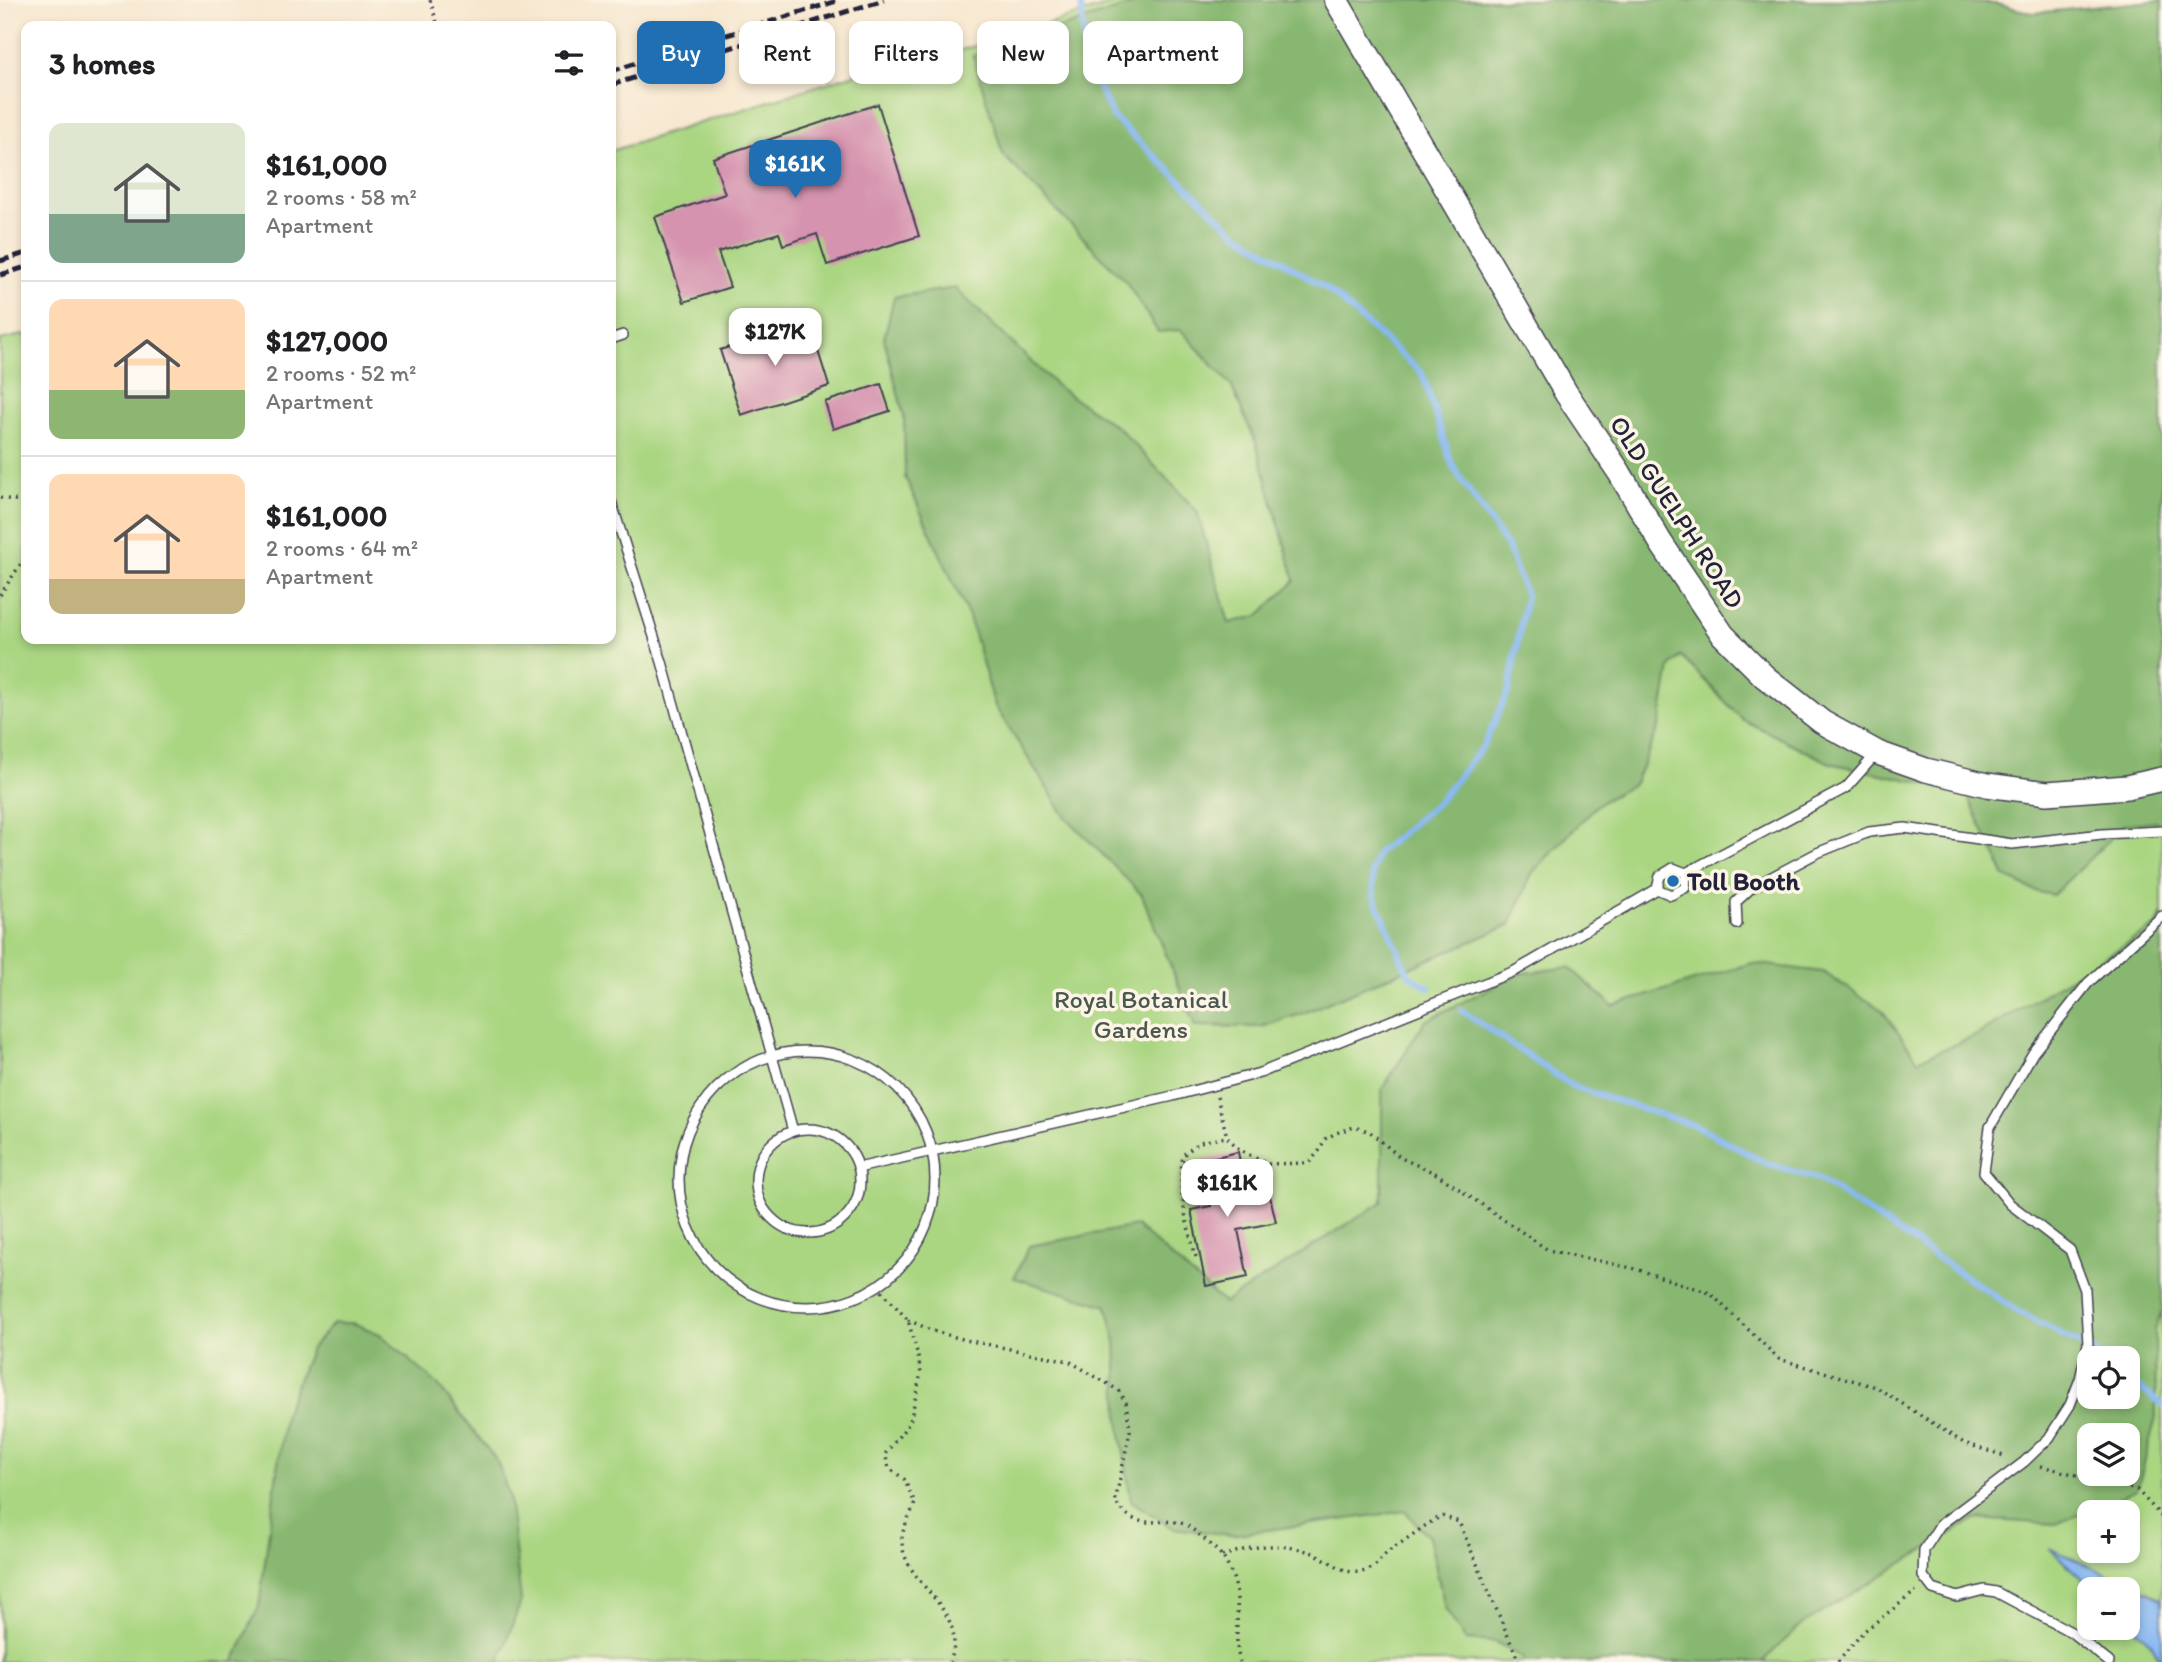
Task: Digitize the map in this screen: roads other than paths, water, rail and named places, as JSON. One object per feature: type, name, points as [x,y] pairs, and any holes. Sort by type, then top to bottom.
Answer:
[{"type":"street","name":"OLD GUELPH ROAD","points":[[1336,0],[1566,393],[1619,472],[1661,543],[1723,635],[1765,677],[1822,722],[1878,752],[1926,770],[1987,785],[2047,793],[2127,788],[2162,779]]},
{"type":"lane","points":[[616,337],[623,335]]},
{"type":"lane","points":[[616,517],[662,662],[793,1131]]},
{"type":"lane","points":[[858,1168],[1260,1073],[1515,971],[1657,889],[1660,876],[1673,868],[1686,873],[1846,788],[1878,752]]},
{"type":"lane","points":[[1737,924],[1736,902],[1751,888],[1817,853],[1869,832],[1905,828],[2012,844],[2102,834],[2162,831]]},
{"type":"lane","points":[[1657,889],[1671,895],[1685,888],[1686,873]]},
{"type":"lane","points":[[2109,1662],[2071,1632],[1996,1592],[1984,1590],[1956,1597],[1933,1590],[1923,1576],[1924,1550],[1940,1525],[2024,1462],[2049,1438],[2070,1405],[2088,1344],[2085,1290],[2070,1250],[2010,1204],[1984,1172],[1990,1126],[2033,1053],[2088,983],[2162,916]]},
{"type":"lane","points":[[820,1052],[851,1059],[873,1070],[893,1084],[914,1108],[933,1152],[935,1191],[926,1228],[906,1261],[877,1286],[860,1296],[823,1306],[785,1305],[767,1301],[733,1283],[705,1257],[691,1232],[681,1205],[679,1186],[682,1148],[703,1105],[737,1072],[772,1056],[820,1052]]},
{"type":"lane","points":[[816,1129],[830,1134],[848,1148],[858,1168],[860,1184],[848,1213],[836,1224],[814,1233],[782,1226],[764,1210],[758,1195],[756,1179],[759,1163],[767,1149],[779,1138],[793,1131],[816,1129]]},
{"type":"water","points":[[2049,1548],[2077,1563],[2113,1577],[2080,1577]]},
{"type":"water","points":[[2140,1589],[2162,1599],[2162,1662],[2151,1643],[2140,1632]]},
{"type":"waterway","points":[[1081,0],[1085,59],[1113,117],[1235,232],[1326,288],[1422,373],[1453,467],[1508,548],[1526,595],[1509,690],[1484,745],[1437,803],[1378,853],[1372,871],[1374,896],[1408,974],[1429,988]]},
{"type":"waterway","points":[[1462,1011],[1574,1087],[1699,1127],[1765,1163],[1819,1179],[2020,1313],[2084,1346]]},
{"type":"waterway","points":[[2140,1388],[2162,1405]]},
{"type":"railway","points":[[616,69],[840,0]]},
{"type":"railway","points":[[616,83],[884,0]]},
{"type":"railway","points":[[0,261],[21,255]]},
{"type":"railway","points":[[0,275],[21,269]]},
{"type":"place","name":"Toll Booth","points":[[1673,881]]},
{"type":"park label","name":"Royal Botanical Gardens","points":[[1141,1014]]}]
